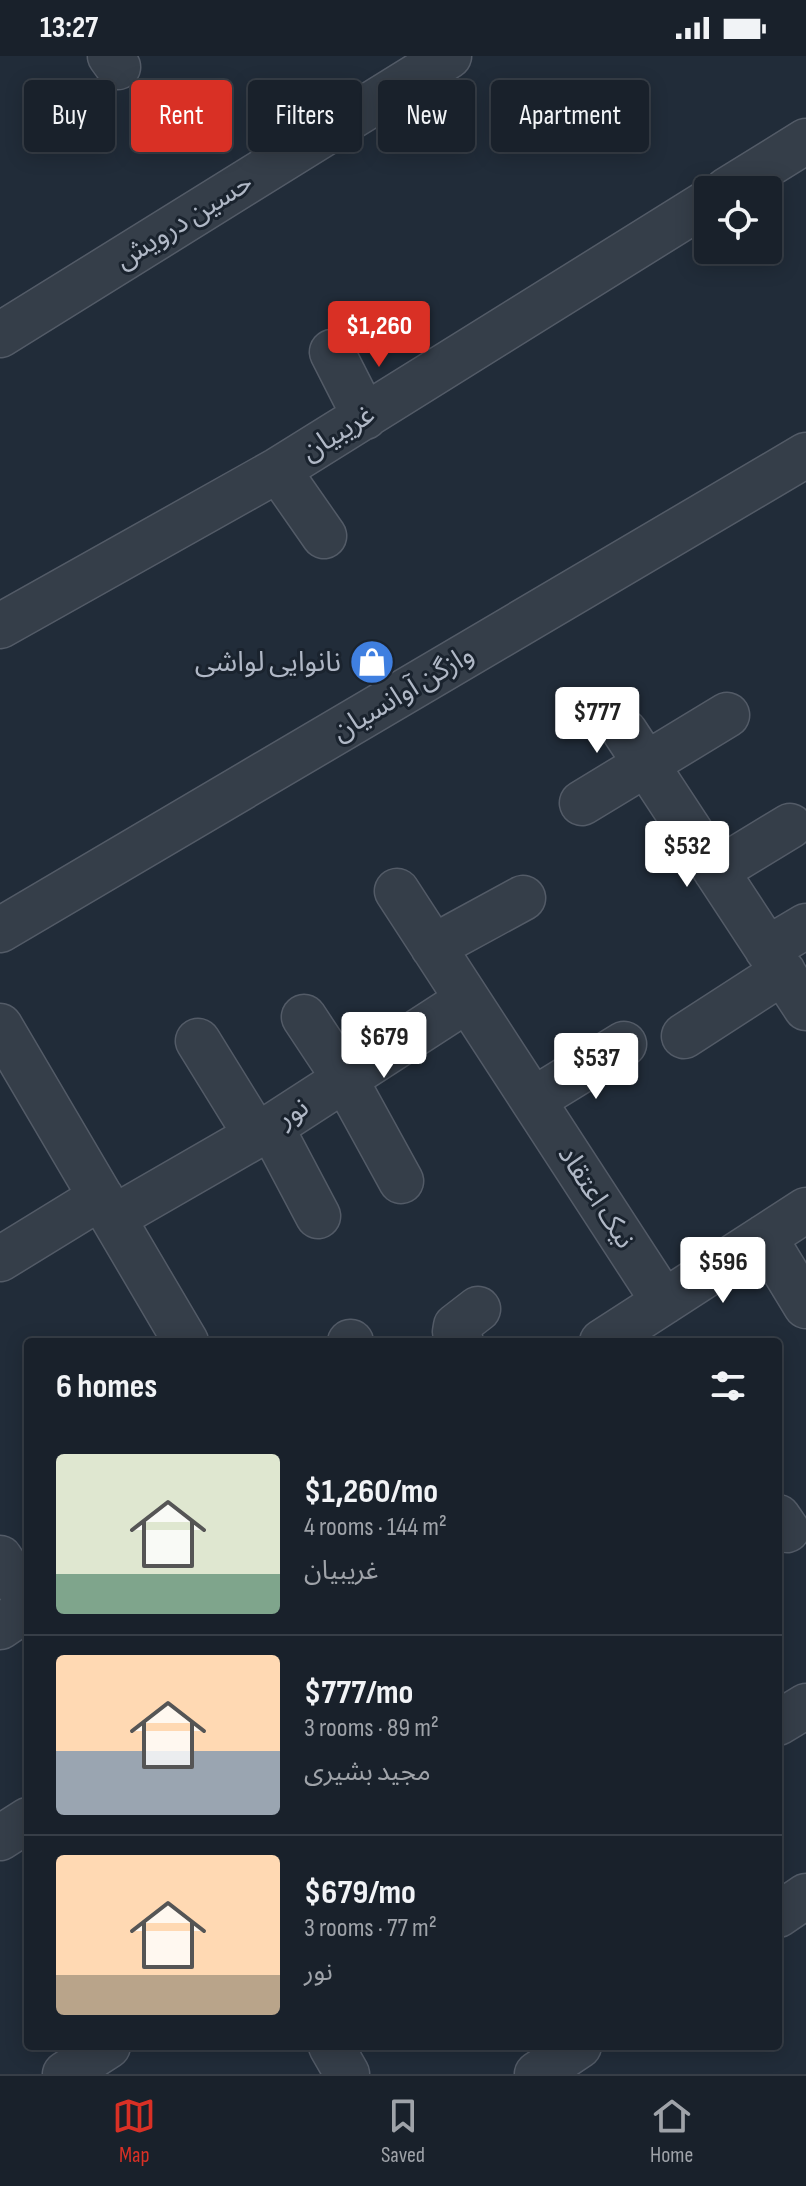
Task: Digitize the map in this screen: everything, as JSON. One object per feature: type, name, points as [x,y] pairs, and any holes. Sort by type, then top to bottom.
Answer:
[{"type":"street","name":"حسین درویش","points":[[0,335],[449,56]]},
{"type":"street","points":[[750,176],[806,141]]},
{"type":"street","name":"غریبیان","points":[[0,626],[278,470],[694,211]]},
{"type":"street","points":[[332,352],[365,417]]},
{"type":"street","name":"وازگن آوانسیان","points":[[0,930],[806,455]]},
{"type":"street","points":[[278,470],[324,536]]},
{"type":"street","points":[[582,803],[636,748],[727,715]]},
{"type":"street","points":[[636,748],[806,1008]]},
{"type":"street","points":[[716,871],[790,826]]},
{"type":"street","name":"نیک اعتقاد","points":[[397,891],[533,1100],[656,1320]]},
{"type":"street","points":[[433,947],[523,898]]},
{"type":"street","points":[[684,1036],[775,961],[806,926]]},
{"type":"street","name":"نور","points":[[0,1259],[263,1131],[467,1000]]},
{"type":"street","points":[[304,1017],[345,1079],[401,1181]]},
{"type":"street","points":[[0,1026],[184,1338]]},
{"type":"street","points":[[198,1041],[263,1131],[318,1216]]},
{"type":"street","points":[[533,1100],[624,1044]]},
{"type":"street","points":[[612,1338],[656,1320],[764,1237],[806,1210]]},
{"type":"street","points":[[764,1237],[806,1306]]},
{"type":"street","points":[[0,1558],[24,1595]]},
{"type":"street","points":[[0,1627],[24,1611]]},
{"type":"street","points":[[782,1721],[806,1706]]},
{"type":"street","points":[[0,1838],[24,1823]]},
{"type":"street","points":[[782,1912],[806,1896]]},
{"type":"street","points":[[65,2074],[102,2050]]},
{"type":"street","points":[[333,2050],[347,2074]]},
{"type":"street","points":[[537,2074],[573,2050]]},
{"type":"place","name":"نانوایی لواشی","points":[[372,662]]}]
